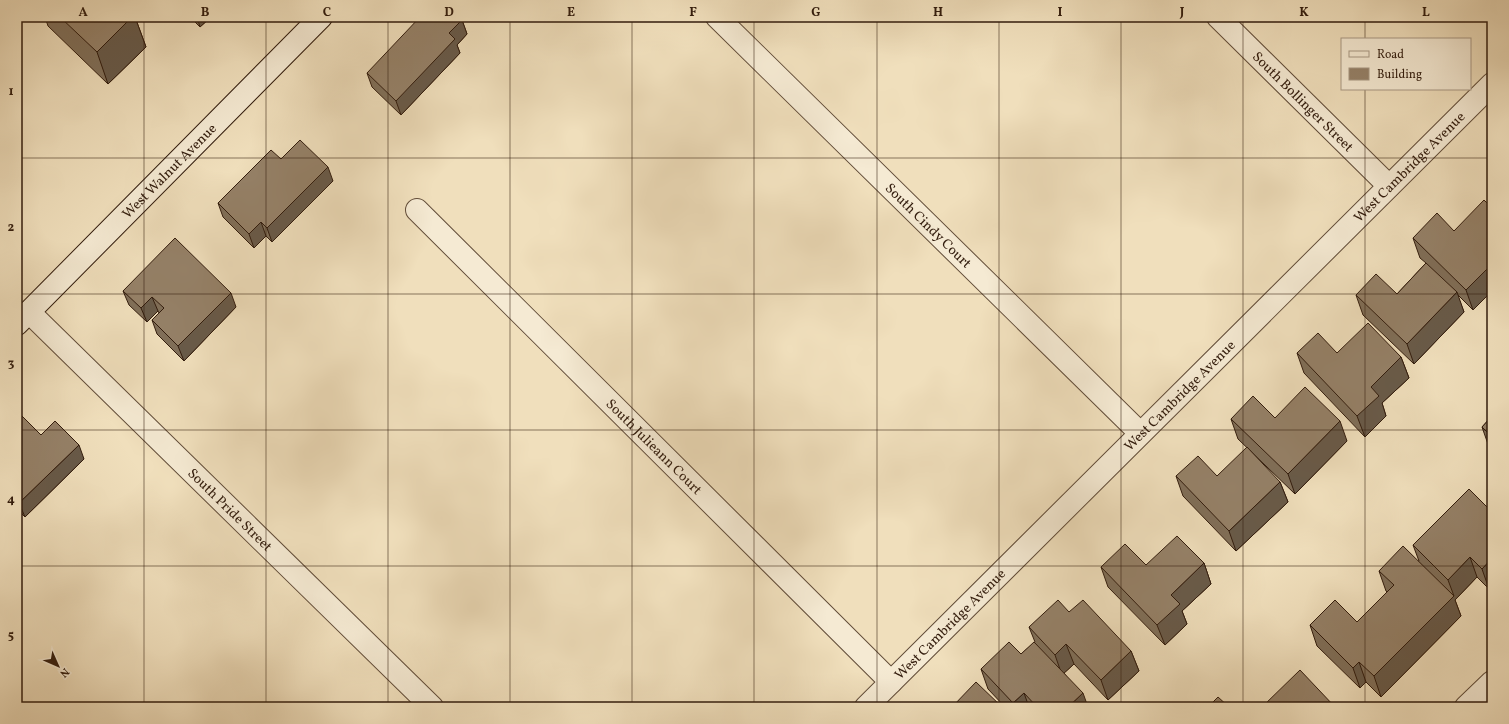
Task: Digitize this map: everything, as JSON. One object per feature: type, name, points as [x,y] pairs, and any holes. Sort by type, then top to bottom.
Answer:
[{"type":"street","name":"West Walnut Avenue","points":[[23,318],[322,17]]},
{"type":"street","name":"South Cindy Court","points":[[717,17],[1140,433]]},
{"type":"street","name":"South Bollinger Street","points":[[1218,17],[1388,186]]},
{"type":"street","name":"West Cambridge Avenue","points":[[866,707],[1492,84]]},
{"type":"street","name":"South Julieann Court","points":[[417,210],[891,682]]},
{"type":"street","name":"South Pride Street","points":[[23,318],[432,707]]},
{"type":"street","points":[[1466,707],[1492,682]]},
{"type":"building","points":[[60,17],[132,17],[97,52]]},
{"type":"building","points":[[420,17],[459,17],[462,20],[449,33],[455,39],[396,101],[367,73]]},
{"type":"building","points":[[300,140],[328,167],[267,228],[261,222],[249,234],[218,203],[271,150],[281,159]]},
{"type":"building","points":[[1484,200],[1492,208],[1492,264],[1466,290],[1413,238],[1437,213],[1454,231]]},
{"type":"building","points":[[175,238],[231,293],[178,346],[152,320],[164,308],[152,297],[141,308],[123,291]]},
{"type":"building","points":[[1426,263],[1457,292],[1407,344],[1356,295],[1376,274],[1397,294]]},
{"type":"building","points":[[1368,323],[1401,357],[1371,387],[1379,396],[1357,416],[1297,353],[1318,333],[1337,353]]},
{"type":"building","points":[[1305,387],[1340,421],[1288,474],[1231,419],[1253,396],[1275,418]]},
{"type":"building","points":[[17,411],[41,435],[55,421],[79,445],[19,503],[17,500]]},
{"type":"building","points":[[1492,416],[1492,437],[1482,427]]},
{"type":"building","points":[[1247,447],[1280,482],[1229,531],[1176,476],[1198,456],[1217,476]]},
{"type":"building","points":[[1469,489],[1492,512],[1492,558],[1482,569],[1470,557],[1448,580],[1413,545]]},
{"type":"building","points":[[1177,536],[1204,563],[1171,595],[1180,604],[1157,625],[1101,567],[1125,544],[1146,565]]},
{"type":"building","points":[[1403,546],[1454,596],[1374,676],[1359,662],[1353,668],[1310,625],[1335,600],[1357,622],[1394,585],[1379,571]]},
{"type":"building","points":[[1058,600],[1069,612],[1083,600],[1131,651],[1101,680],[1066,644],[1055,655],[1029,627]]},
{"type":"building","points":[[1009,642],[1021,654],[1034,642],[1083,693],[1068,707],[1037,707],[1024,693],[1013,703],[981,669]]},
{"type":"building","points":[[1300,670],[1335,707],[1262,707]]},
{"type":"building","points":[[976,682],[1002,707],[952,707]]},
{"type":"building","points":[[1218,697],[1229,707],[1208,707]]}]
